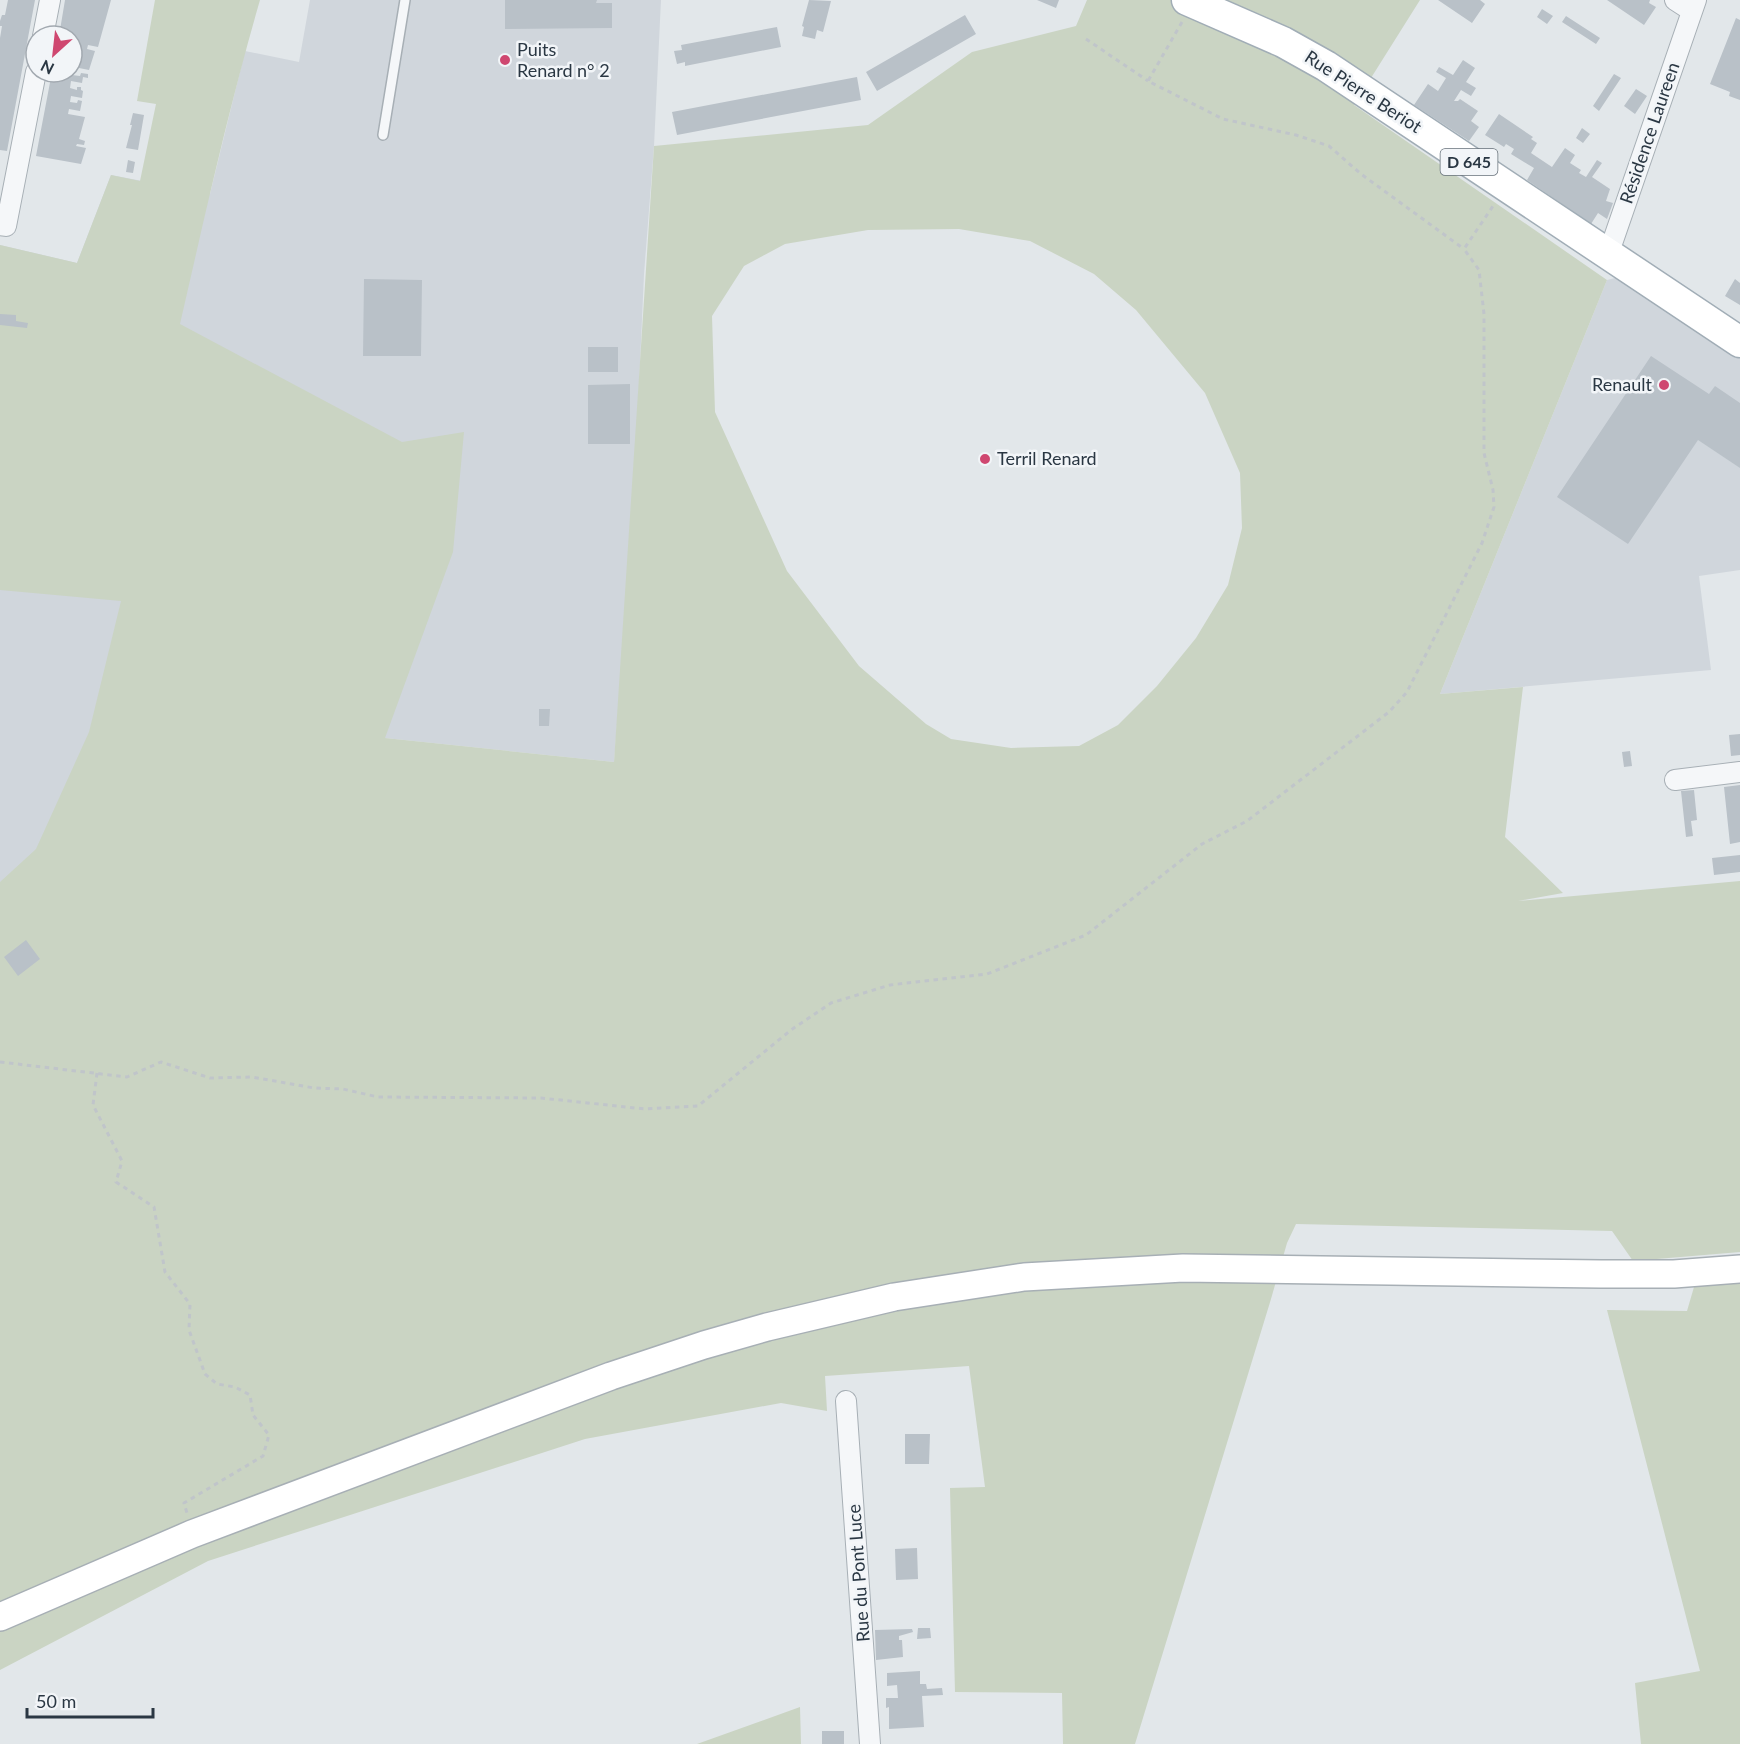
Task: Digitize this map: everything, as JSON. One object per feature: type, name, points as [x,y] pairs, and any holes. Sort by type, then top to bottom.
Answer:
[{"type":"main road","name":"Rue Pierre Beriot","points":[[1190,1],[1283,42],[1326,66],[1740,342]]},
{"type":"main road","points":[[0,1617],[192,1534],[560,1395],[674,1355],[798,1319],[915,1293],[1024,1277],[1183,1268],[1601,1274],[1674,1274],[1740,1269]]},
{"type":"street","points":[[45,24],[50,0]]},
{"type":"street","name":"Résidence Laureen","points":[[1608,255],[1694,6],[1675,0]]},
{"type":"street","points":[[0,225],[6,226],[34,84]]},
{"type":"street","points":[[1675,780],[1740,772]]},
{"type":"street","name":"Rue du Pont Luce","points":[[846,1401],[870,1744]]},
{"type":"lane","points":[[383,135],[405,0]]},
{"type":"path","points":[[1148,81],[1190,1]]},
{"type":"path","points":[[0,1062],[127,1077],[160,1062],[210,1078],[252,1077],[314,1088],[343,1089],[378,1097],[541,1098],[645,1109],[698,1106],[791,1030],[831,1003],[890,985],[987,974],[1086,935],[1202,844],[1247,821],[1389,712],[1407,692],[1482,543],[1494,507],[1493,490],[1484,453],[1484,314],[1479,270],[1464,249],[1361,174],[1329,146],[1296,135],[1223,119],[1148,81],[1086,39]]},
{"type":"path","points":[[1464,249],[1506,187]]},
{"type":"path","points":[[97,1073],[93,1105],[122,1161],[116,1182],[154,1207],[165,1272],[190,1304],[189,1330],[205,1374],[217,1384],[235,1387],[250,1395],[253,1415],[269,1435],[263,1456],[184,1503],[192,1534]]},
{"type":"shaded area","points":[[310,0],[661,0],[654,146],[644,274],[633,522],[614,762],[385,738],[0,1094],[0,245],[77,263],[111,175],[210,194],[245,51],[299,62]]},
{"type":"shaded area","points":[[1623,276],[1740,355],[1740,570],[1699,576],[1711,670],[1440,694],[1607,280]]},
{"type":"green space","points":[[155,0],[260,0],[208,202],[180,324],[402,442],[464,432],[453,552],[385,738],[614,762],[654,146],[868,125],[972,52],[1076,26],[1087,0],[1420,0],[1354,105],[1607,280],[1440,694],[1523,687],[1505,837],[1563,893],[1518,901],[1740,881],[1740,1252],[1633,1261],[1612,1231],[1296,1224],[1287,1243],[1135,1744],[1063,1744],[1062,1693],[955,1692],[950,1488],[985,1487],[969,1366],[825,1376],[827,1411],[781,1403],[585,1439],[208,1561],[0,1670],[0,882],[36,849],[89,732],[121,601],[0,590],[0,245],[77,263],[111,175],[140,181],[156,104],[137,101]],"holes":[[[959,229],[1030,241],[1094,274],[1136,310],[1205,393],[1240,473],[1242,528],[1228,585],[1196,638],[1157,686],[1118,725],[1079,746],[1011,748],[951,739],[926,724],[859,666],[787,571],[715,412],[712,316],[744,266],[785,244],[868,230]]]},
{"type":"green space","points":[[1740,1280],[1740,1744],[1641,1744],[1635,1683],[1700,1671],[1607,1310],[1687,1311],[1694,1287]]},
{"type":"green space","points":[[800,1707],[801,1744],[697,1744]]},
{"type":"building","points":[[8,0],[35,0],[31,24],[24,24],[24,59],[7,151],[0,150],[0,38],[2,26],[0,26],[0,21],[2,15],[5,15]]},
{"type":"building","points":[[65,0],[111,0],[98,47],[88,45],[87,49],[95,51],[89,70],[84,69],[84,24],[61,24]]},
{"type":"building","points":[[505,0],[597,0],[596,3],[612,3],[612,28],[505,29]]},
{"type":"building","points":[[809,0],[831,1],[823,32],[817,30],[815,39],[802,36],[804,27],[802,26]]},
{"type":"building","points":[[1037,0],[1059,0],[1056,8]]},
{"type":"building","points":[[1438,0],[1480,0],[1485,4],[1472,23]]},
{"type":"building","points":[[1607,0],[1650,0],[1649,3],[1656,7],[1644,25]]},
{"type":"building","points":[[1542,9],[1553,16],[1547,24],[1537,17]]},
{"type":"building","points":[[965,15],[976,34],[877,91],[866,72]]},
{"type":"building","points":[[1566,16],[1600,38],[1596,44],[1562,22]]},
{"type":"building","points":[[1736,18],[1740,20],[1740,100],[1729,96],[1730,92],[1710,84]]},
{"type":"building","points":[[777,27],[781,47],[685,66],[685,62],[677,64],[674,51],[682,50],[681,45]]},
{"type":"building","points":[[1463,60],[1475,68],[1466,82],[1476,88],[1471,96],[1461,90],[1454,101],[1460,99],[1478,111],[1471,121],[1479,127],[1469,141],[1414,105],[1428,84],[1438,91],[1446,78],[1436,72],[1439,67],[1453,75]]},
{"type":"building","points":[[1614,74],[1621,78],[1599,111],[1593,106]]},
{"type":"building","points":[[857,77],[861,100],[677,135],[672,112]]},
{"type":"building","points":[[50,84],[71,84],[70,88],[77,90],[77,87],[81,87],[82,98],[71,96],[70,102],[82,101],[80,111],[69,109],[68,114],[85,117],[79,139],[85,141],[84,145],[77,144],[76,146],[86,148],[81,164],[36,156]]},
{"type":"building","points":[[1636,89],[1647,96],[1635,114],[1624,106]]},
{"type":"building","points":[[133,113],[144,115],[138,150],[126,148]]},
{"type":"building","points":[[1499,114],[1533,137],[1531,139],[1537,143],[1531,153],[1552,167],[1565,148],[1575,155],[1570,163],[1581,170],[1579,173],[1586,177],[1597,160],[1602,163],[1592,177],[1610,189],[1606,201],[1613,203],[1607,219],[1598,213],[1591,224],[1527,180],[1534,168],[1511,154],[1514,149],[1506,144],[1504,147],[1485,135]]},
{"type":"building","points":[[1582,128],[1590,134],[1583,143],[1576,138]]},
{"type":"building","points":[[128,160],[135,162],[133,173],[126,172]]},
{"type":"building","points":[[364,279],[422,280],[421,356],[363,356]]},
{"type":"building","points":[[1735,279],[1740,283],[1740,305],[1725,296]]},
{"type":"building","points":[[0,314],[16,315],[16,321],[28,323],[27,328],[0,325]]},
{"type":"building","points":[[588,347],[618,347],[618,372],[588,372]]},
{"type":"building","points":[[1651,356],[1709,394],[1715,386],[1740,403],[1740,468],[1698,440],[1628,544],[1557,497]]},
{"type":"building","points":[[630,384],[630,444],[588,444],[588,385]]},
{"type":"building","points":[[539,709],[550,709],[549,726],[539,726]]},
{"type":"building","points":[[1740,734],[1740,755],[1731,756],[1729,735]]},
{"type":"building","points":[[1630,751],[1632,766],[1624,767],[1622,752]]},
{"type":"building","points":[[1740,785],[1740,842],[1730,844],[1724,787]]},
{"type":"building","points":[[1694,790],[1697,820],[1691,821],[1693,836],[1686,837],[1681,791]]},
{"type":"building","points":[[1740,855],[1740,872],[1714,875],[1712,858]]},
{"type":"building","points":[[26,940],[40,959],[18,976],[4,957]]},
{"type":"building","points":[[905,1434],[930,1434],[929,1464],[905,1464]]},
{"type":"building","points":[[917,1548],[918,1579],[896,1580],[895,1549]]},
{"type":"building","points":[[918,1628],[930,1628],[931,1638],[917,1639]]},
{"type":"building","points":[[912,1629],[913,1632],[899,1636],[899,1640],[902,1640],[903,1657],[876,1660],[875,1630]]},
{"type":"building","points":[[920,1671],[920,1684],[926,1684],[927,1689],[942,1688],[943,1695],[922,1696],[924,1727],[889,1729],[889,1707],[886,1708],[886,1698],[898,1698],[897,1685],[887,1686],[887,1673]]},
{"type":"building","points":[[822,1731],[844,1731],[844,1744],[822,1744]]},
{"type":"place","name":"Puits Renard n° 2","points":[[505,60]]},
{"type":"place","name":"Renault","points":[[1664,385]]},
{"type":"place","name":"Terril Renard","points":[[985,459]]}]
